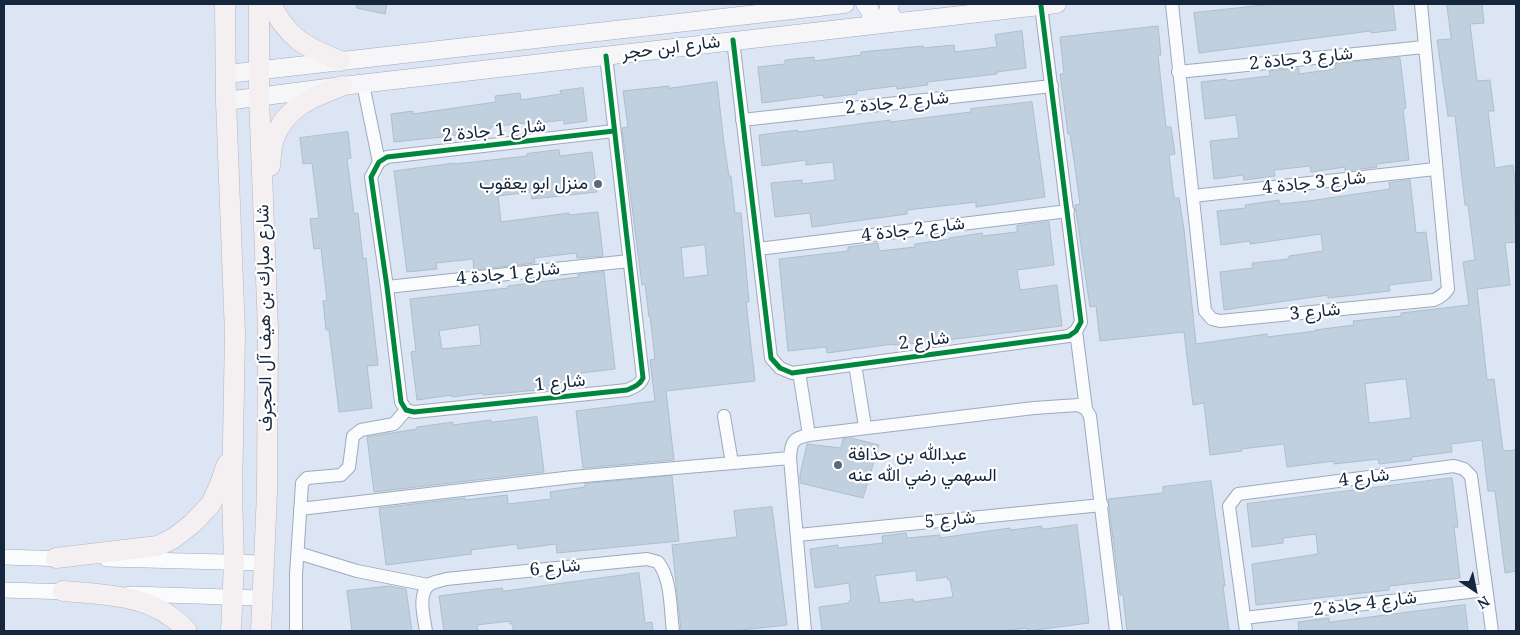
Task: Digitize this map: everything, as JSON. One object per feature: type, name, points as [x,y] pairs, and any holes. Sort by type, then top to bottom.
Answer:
[{"type":"main road","name":"شارع مبارك بن هيف آل الحجرف","points":[[225,4],[226,101],[235,334],[232,494],[234,562],[231,631]]},
{"type":"main road","name":"شارع مبارك بن هيف آل الحجرف","points":[[259,4],[260,70],[258,96],[268,340],[267,492],[261,631]]},
{"type":"main road","points":[[271,4],[279,21],[295,38],[314,50],[340,61]]},
{"type":"main road","name":"شارع ابن حجر","points":[[227,74],[845,4]]},
{"type":"main road","points":[[865,4],[871,13],[871,21],[868,25]]},
{"type":"main road","points":[[890,4],[888,11],[896,22]]},
{"type":"main road","name":"شارع ابن حجر","points":[[226,101],[733,40],[1049,5]]},
{"type":"main road","points":[[263,222],[274,139],[286,116],[308,100],[342,86]]},
{"type":"main road","points":[[56,558],[158,546],[174,538],[194,523],[211,504],[220,484],[229,455],[235,385]]},
{"type":"main road","points":[[62,592],[128,597],[165,613],[187,631]]},
{"type":"street","name":"شارع 3","points":[[1172,4],[1205,311],[1208,316],[1216,321],[1434,300],[1441,297],[1448,289],[1435,169],[1421,4]]},
{"type":"street","points":[[1049,5],[1052,86],[1081,322],[1076,331],[1086,409],[1090,416],[1102,505],[1116,631],[1111,631]]},
{"type":"street","name":"شارع 2","points":[[733,40],[771,358],[780,368],[792,373],[1068,336],[1076,331]]},
{"type":"street","name":"شارع 3 جادة 2","points":[[1178,72],[1424,47]]},
{"type":"street","name":"شارع 1","points":[[406,410],[414,412],[627,390],[638,385],[643,378],[606,56]]},
{"type":"street","points":[[296,631],[302,483],[307,478],[342,476],[350,467],[353,436],[361,430],[394,424],[406,410],[400,402],[387,287],[371,177],[379,162],[363,84]]},
{"type":"street","name":"شارع 2 جادة 2","points":[[742,120],[1052,86]]},
{"type":"street","name":"شارع 1 جادة 2","points":[[379,162],[387,157],[614,131]]},
{"type":"street","name":"شارع 3 جادة 4","points":[[1194,196],[1435,169]]},
{"type":"street","name":"شارع 2 جادة 4","points":[[758,249],[1068,211]]},
{"type":"street","name":"شارع 1 جادة 4","points":[[387,287],[629,261]]},
{"type":"street","points":[[855,364],[865,427]]},
{"type":"street","points":[[800,372],[809,435]]},
{"type":"street","points":[[805,631],[790,458],[790,447],[794,440],[800,436],[865,427],[1034,408],[1078,405],[1086,409]]},
{"type":"street","points":[[724,416],[732,463]]},
{"type":"street","points":[[300,509],[573,477],[790,458]]},
{"type":"street","name":"شارع 4","points":[[1246,631],[1229,506],[1238,494],[1454,466],[1464,469],[1471,476],[1492,631]]},
{"type":"street","name":"شارع 5","points":[[798,534],[1102,505]]},
{"type":"street","points":[[298,553],[357,571],[428,585],[423,596],[426,631]]},
{"type":"street","points":[[4,557],[263,563]]},
{"type":"street","name":"شارع 6","points":[[428,585],[446,579],[647,559],[653,560],[661,565],[667,580],[673,631]]},
{"type":"street","points":[[4,590],[261,598]]},
{"type":"street","name":"شارع 4 جادة 2","points":[[1244,618],[1486,590]]},
{"type":"building","points":[[357,4],[387,4],[385,14],[357,8]]},
{"type":"building","points":[[1274,4],[1393,4],[1396,30],[1371,33],[1370,31],[1199,53],[1194,13]]},
{"type":"building","points":[[1447,4],[1482,4],[1484,23],[1470,24],[1477,81],[1490,80],[1494,111],[1488,111],[1495,168],[1513,165],[1516,189],[1516,199],[1514,199],[1516,242],[1505,243],[1510,285],[1477,289],[1487,380],[1494,379],[1503,451],[1516,450],[1516,571],[1505,573],[1495,491],[1488,491],[1482,440],[1451,444],[1452,452],[1411,457],[1412,460],[1379,464],[1378,459],[1334,464],[1334,461],[1287,467],[1284,444],[1210,455],[1204,403],[1193,405],[1184,332],[1100,341],[1096,306],[1090,307],[1075,205],[1080,204],[1060,74],[1064,74],[1060,37],[1158,26],[1161,55],[1158,55],[1166,127],[1171,127],[1175,154],[1169,155],[1174,198],[1179,198],[1184,229],[1196,344],[1267,334],[1267,337],[1316,331],[1354,325],[1353,321],[1401,316],[1401,313],[1469,305],[1463,262],[1475,260],[1468,205],[1465,205],[1455,116],[1448,116],[1437,40],[1451,39]],"holes":[[[1406,379],[1411,418],[1369,423],[1365,384]]]},
{"type":"building","points":[[1022,31],[1026,68],[997,72],[997,74],[927,82],[928,85],[897,89],[896,86],[856,91],[857,94],[824,98],[823,95],[762,103],[758,67],[785,64],[785,60],[814,57],[814,61],[861,55],[861,52],[923,46],[923,48],[954,45],[955,52],[997,47],[995,35]]},
{"type":"building","points":[[1400,58],[1406,108],[1403,109],[1409,160],[1376,164],[1377,167],[1345,171],[1345,167],[1311,172],[1310,166],[1274,170],[1275,176],[1244,180],[1243,175],[1214,179],[1210,141],[1239,138],[1236,115],[1205,119],[1201,82],[1270,76],[1269,71],[1299,68],[1299,74],[1335,69],[1335,64]]},
{"type":"building","points":[[717,82],[724,144],[729,176],[731,176],[735,213],[741,213],[749,302],[746,302],[755,381],[666,391],[674,460],[583,468],[576,411],[655,401],[650,360],[655,359],[650,316],[645,284],[642,285],[622,128],[628,127],[623,91],[669,86],[669,88]],"holes":[[[705,245],[708,275],[684,278],[681,248]]]},
{"type":"building","points":[[583,88],[587,121],[564,124],[564,120],[525,123],[490,127],[491,132],[394,142],[391,114],[413,111],[413,114],[496,102],[495,96],[520,93],[521,100],[561,94],[560,91]]},
{"type":"building","points":[[1032,102],[1045,197],[976,207],[976,202],[907,210],[907,214],[812,227],[810,213],[775,217],[771,183],[802,180],[802,184],[835,180],[833,162],[806,165],[806,160],[762,166],[759,135],[890,120],[891,122],[971,112],[971,109]]},
{"type":"building","points":[[348,132],[351,158],[347,159],[354,214],[358,213],[363,259],[366,258],[378,365],[367,366],[372,408],[339,412],[329,330],[326,330],[323,301],[327,300],[321,248],[314,249],[310,219],[319,218],[312,163],[303,164],[300,138]]},
{"type":"building","points":[[559,150],[560,156],[592,152],[597,192],[532,199],[531,192],[498,196],[501,222],[569,213],[569,215],[598,212],[603,256],[577,258],[576,253],[534,258],[535,263],[474,270],[473,259],[436,263],[437,269],[407,272],[394,171],[527,156],[527,154]]},
{"type":"building","points":[[1410,180],[1416,233],[1426,232],[1432,280],[1389,285],[1390,291],[1328,298],[1328,295],[1224,310],[1220,272],[1253,268],[1252,263],[1289,259],[1289,256],[1323,251],[1321,234],[1250,244],[1250,241],[1221,245],[1217,211],[1246,208],[1245,205],[1279,200],[1280,204],[1390,189],[1389,183]]},
{"type":"building","points":[[1049,222],[1054,265],[1017,270],[1020,290],[1057,285],[1062,326],[827,353],[826,347],[788,351],[779,259],[848,251],[848,247],[878,243],[879,251],[915,247],[915,244],[982,233],[983,236],[1017,232],[1017,226]]},
{"type":"building","points":[[604,272],[615,369],[581,373],[581,380],[549,384],[550,389],[452,397],[452,395],[417,400],[411,352],[416,351],[410,299],[508,288],[508,286],[579,277],[578,275]],"holes":[[[479,325],[481,345],[442,349],[439,331]]]},
{"type":"building","points":[[537,417],[544,472],[374,492],[367,437],[453,422],[453,425]]},
{"type":"building","name":"عبدالله بن حذافة السهمي رضي الله عنه","points":[[851,438],[879,445],[863,498],[800,483],[807,444],[841,448],[843,439]]},
{"type":"building","points":[[672,476],[679,541],[557,553],[556,544],[518,549],[517,544],[471,550],[472,554],[386,565],[379,508],[507,495],[508,504],[551,499],[550,492],[585,487],[585,484]]},
{"type":"building","points":[[1452,478],[1458,527],[1454,527],[1460,578],[1389,586],[1389,590],[1256,605],[1252,564],[1318,554],[1316,534],[1283,538],[1283,543],[1252,547],[1247,504]]},
{"type":"building","points":[[1211,481],[1229,631],[1127,631],[1123,595],[1120,595],[1108,499],[1163,493],[1163,487]]},
{"type":"building","points":[[772,507],[787,625],[732,631],[681,631],[672,545],[737,537],[734,511]]},
{"type":"building","points":[[1077,525],[1089,623],[1028,631],[1027,628],[1000,631],[822,631],[819,607],[849,603],[851,600],[849,583],[815,588],[810,549],[838,545],[838,548],[883,543],[882,536],[906,533],[907,538],[940,535],[940,538],[1010,528],[1011,530],[1042,526],[1042,529]],"holes":[[[916,571],[917,581],[947,577],[950,580],[953,597],[914,602],[913,599],[880,603],[875,576]]]},
{"type":"building","points":[[639,573],[645,623],[652,622],[653,631],[513,631],[513,624],[510,624],[510,621],[477,625],[478,631],[444,631],[439,596],[502,588],[503,591]]},
{"type":"building","points":[[390,586],[406,589],[412,631],[352,631],[347,591]]},
{"type":"building","points":[[1465,605],[1468,631],[1299,631],[1298,622],[1329,618],[1329,622]]},
{"type":"cycle path","points":[[733,40],[771,358],[780,368],[792,373],[1069,336],[1076,331],[1081,322],[1041,6]]},
{"type":"cycle path","points":[[606,56],[642,380],[636,386],[627,390],[414,412],[406,410],[401,402],[371,177],[379,162],[387,157],[614,131]]},
{"type":"place","name":"منزل ابو يعقوب","points":[[598,184]]},
{"type":"place","name":"عبدالله بن حذافة السهمي رضي الله عنه","points":[[838,465]]}]
